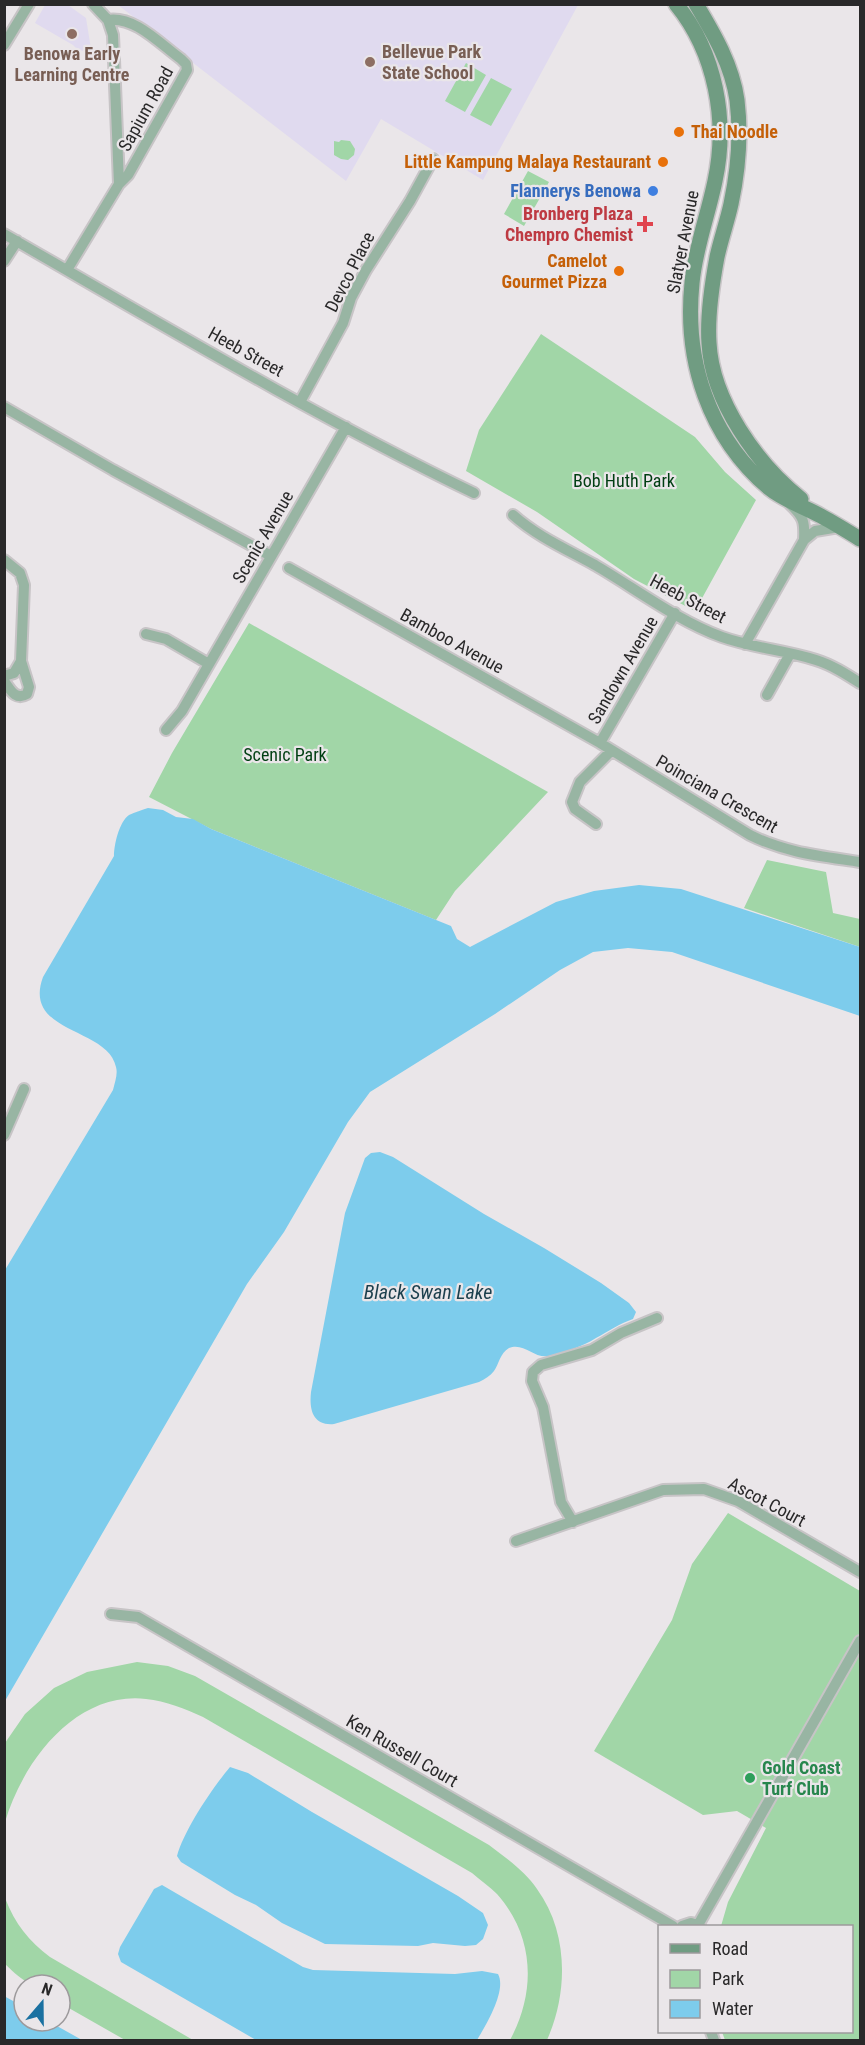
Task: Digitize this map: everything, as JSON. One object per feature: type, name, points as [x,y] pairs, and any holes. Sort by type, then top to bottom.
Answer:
[{"type":"main road","name":"Slatyer Avenue","points":[[676,4],[699,39],[711,70],[718,104],[720,130],[716,180],[692,282],[690,320],[693,350],[702,387],[711,413],[734,453],[769,488],[787,501],[819,514]]},
{"type":"main road","name":"Slatyer Avenue","points":[[696,4],[729,68],[734,84],[739,120],[731,204],[717,256],[709,320],[709,345],[717,380],[730,414],[749,444],[780,483],[819,514],[861,538]]},
{"type":"street","points":[[4,45],[29,4]]},
{"type":"street","name":"Sapium Road","points":[[93,4],[108,20],[115,48],[118,184]]},
{"type":"street","name":"Sapium Road","points":[[67,270],[118,184],[128,175],[187,70],[186,64],[181,59],[136,26],[117,19],[108,20]]},
{"type":"street","name":"Devco Place","points":[[300,402],[343,323],[351,298],[366,270],[410,201],[433,159]]},
{"type":"street","name":"Heeb Street","points":[[4,234],[300,402],[407,460],[474,493]]},
{"type":"street","points":[[4,261],[16,241]]},
{"type":"street","points":[[4,406],[112,470],[271,556]]},
{"type":"street","name":"Scenic Avenue","points":[[166,730],[182,711],[346,427]]},
{"type":"street","points":[[787,501],[799,513],[805,525],[804,540]]},
{"type":"street","name":"Heeb Street","points":[[513,515],[529,529],[552,543],[593,564],[704,629],[745,644],[814,659],[830,665],[861,683]]},
{"type":"street","points":[[745,644],[804,540],[815,531],[841,527]]},
{"type":"street","points":[[4,560],[20,573],[24,585],[21,661],[29,687],[27,694],[14,695],[4,681]]},
{"type":"street","name":"Bamboo Avenue","points":[[289,568],[600,743]]},
{"type":"street","name":"Sandown Avenue","points":[[600,743],[675,613]]},
{"type":"street","points":[[146,634],[166,639],[209,664]]},
{"type":"street","points":[[767,695],[790,654]]},
{"type":"street","points":[[4,676],[14,673],[21,661]]},
{"type":"street","name":"Poinciana Crescent","points":[[600,743],[769,845],[789,851],[861,862]]},
{"type":"street","points":[[596,824],[575,809],[572,802],[580,782],[611,751]]},
{"type":"street","points":[[4,1135],[24,1089]]},
{"type":"street","points":[[573,1521],[561,1502],[543,1407],[532,1381],[533,1372],[541,1365],[592,1350],[621,1333],[657,1318]]},
{"type":"street","name":"Ascot Court","points":[[516,1541],[663,1490],[704,1489],[738,1501],[861,1572]]},
{"type":"street","name":"Ken Russell Court","points":[[111,1614],[138,1617],[670,1925]]},
{"type":"street","points":[[700,1925],[861,1641]]},
{"type":"shaded area","name":"Benowa Early Learning Centre","points":[[45,5],[68,5],[86,18],[92,55],[35,23]]},
{"type":"shaded area","name":"Bellevue Park State School","points":[[118,5],[578,5],[483,180],[381,119],[346,181]]},
{"type":"green space","points":[[466,63],[486,75],[465,112],[445,101]]},
{"type":"green space","points":[[491,78],[512,89],[491,126],[470,115]]},
{"type":"green space","points":[[334,141],[350,141],[355,149],[354,155],[348,160],[334,155]]},
{"type":"green space","points":[[528,171],[549,182],[524,226],[504,214]]},
{"type":"green space","name":"Bob Huth Park","points":[[541,334],[695,437],[725,472],[756,500],[695,611],[634,579],[537,512],[466,471],[479,430]]},
{"type":"green space","name":"Scenic Park","points":[[249,623],[548,792],[455,891],[436,920],[211,829],[149,797],[172,753]]},
{"type":"green space","points":[[767,860],[826,872],[833,913],[860,919],[860,947],[744,908]]},
{"type":"green space","name":"Gold Coast Turf Club","points":[[728,1513],[860,1591],[860,2040],[725,2040],[722,2033],[853,2033],[853,1925],[721,1925],[728,1902],[766,1828],[737,1811],[703,1815],[594,1751],[672,1620],[692,1564]]},
{"type":"green space","points":[[137,1662],[168,1666],[195,1676],[489,1845],[521,1871],[532,1882],[547,1906],[560,1944],[562,1983],[554,2022],[547,2040],[510,2040],[524,2003],[528,1965],[519,1928],[510,1911],[494,1891],[472,1873],[189,1711],[153,1700],[121,1699],[97,1706],[75,1718],[39,1754],[13,1799],[5,1822],[5,1743],[25,1714],[54,1688],[87,1672]]},
{"type":"green space","points":[[5,1898],[23,1931],[50,1957],[193,2040],[125,2040],[72,2010],[72,1973],[15,1973],[5,1964]]},
{"type":"water","points":[[148,808],[163,810],[176,817],[193,819],[211,829],[451,926],[457,939],[470,947],[556,902],[594,891],[639,885],[681,889],[860,947],[860,1016],[672,952],[628,948],[593,952],[560,970],[495,1014],[370,1092],[348,1122],[284,1232],[247,1284],[5,1701],[5,1270],[113,1090],[117,1072],[110,1054],[98,1044],[55,1020],[44,1009],[40,996],[43,977],[114,856],[116,840],[125,818]]},
{"type":"water","name":"Black Swan Lake","points":[[380,1152],[393,1157],[601,1283],[629,1303],[636,1312],[633,1319],[585,1344],[549,1356],[539,1355],[519,1347],[509,1348],[492,1373],[479,1382],[334,1424],[317,1420],[312,1411],[311,1392],[345,1213],[365,1158],[371,1153]]},
{"type":"water","points":[[230,1767],[248,1773],[458,1896],[483,1913],[488,1925],[483,1939],[476,1945],[465,1946],[433,1943],[418,1946],[325,1944],[282,1923],[256,1905],[181,1862],[177,1856],[192,1822]]},
{"type":"water","points":[[162,1885],[303,1967],[313,1970],[455,1974],[482,1971],[498,1974],[500,1989],[498,1998],[477,2040],[256,2040],[121,1962],[118,1954],[120,1947],[154,1889]]},
{"type":"water","points":[[4,1996],[12,2000],[12,2033],[69,2033],[82,2040],[5,2040]]},
{"type":"place","name":"Benowa Early Learning Centre","points":[[72,34]]},
{"type":"place","name":"Bellevue Park State School","points":[[370,62]]},
{"type":"place","name":"Thai Noodle","points":[[679,132]]},
{"type":"place","name":"Little Kampung Malaya Restaurant","points":[[663,162]]},
{"type":"place","name":"Flannerys Benowa","points":[[653,191]]},
{"type":"place","name":"Bronberg Plaza Chempro Chemist","points":[[645,224]]},
{"type":"place","name":"Camelot Gourmet Pizza","points":[[619,271]]},
{"type":"place","name":"Gold Coast Turf Club","points":[[750,1778]]}]
